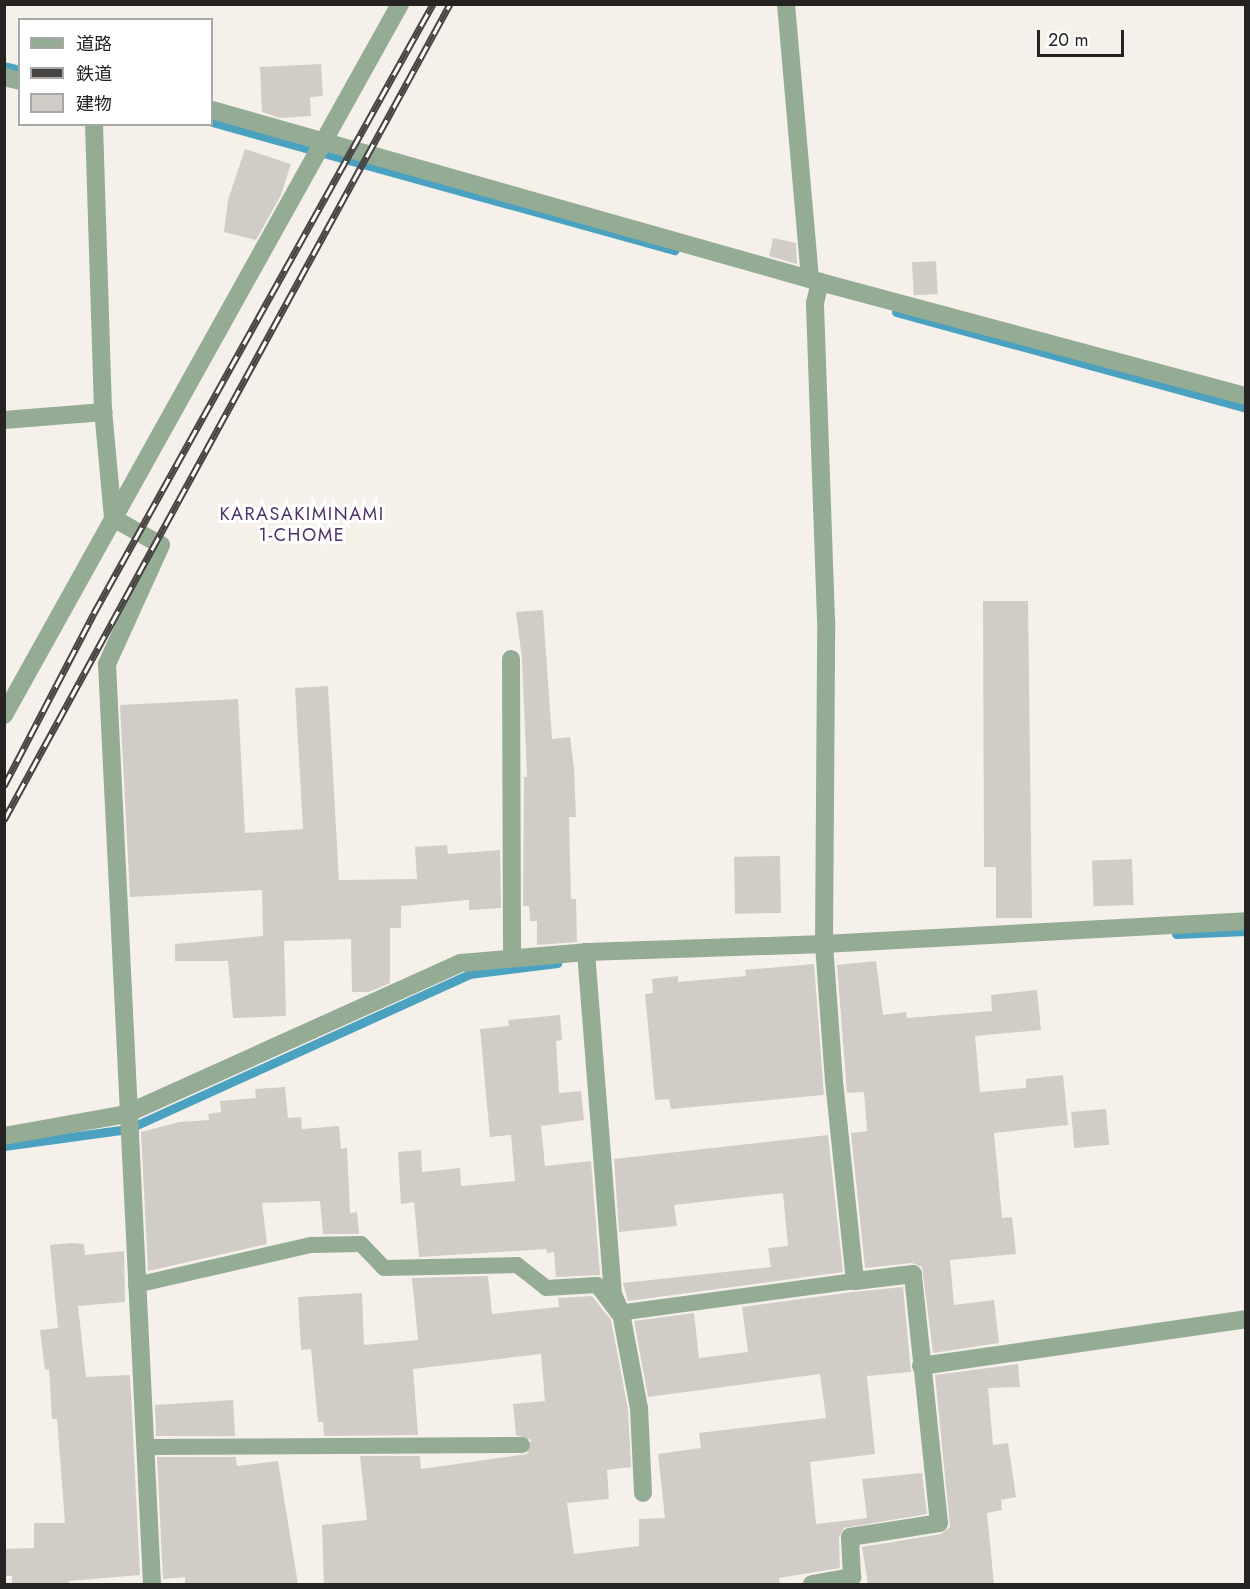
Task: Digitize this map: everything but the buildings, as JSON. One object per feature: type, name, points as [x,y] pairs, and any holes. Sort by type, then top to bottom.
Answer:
[{"type":"street","points":[[4,715],[400,4]]},
{"type":"street","points":[[786,4],[815,280],[826,620],[824,944],[855,1281],[913,1274],[939,1523],[850,1537],[852,1577],[812,1584]]},
{"type":"street","points":[[213,110],[815,280],[1245,396]]},
{"type":"street","points":[[94,126],[104,412],[113,518]]},
{"type":"street","points":[[4,420],[104,412]]},
{"type":"street","points":[[113,518],[161,545],[107,664],[126,1114],[152,1584]]},
{"type":"street","points":[[511,659],[512,957]]},
{"type":"street","points":[[4,1136],[126,1114],[461,963],[586,952],[824,944],[1245,921]]},
{"type":"street","points":[[586,952],[613,1294],[621,1313],[639,1408],[643,1493]]},
{"type":"street","points":[[921,1366],[1245,1319]]},
{"type":"lane","points":[[136,1285],[311,1245],[361,1244],[384,1268],[517,1265],[546,1288],[597,1285],[621,1313],[855,1281]]},
{"type":"lane","points":[[145,1447],[522,1445]]},
{"type":"waterway","points":[[4,66],[18,70]]},
{"type":"waterway","points":[[213,122],[675,250]]},
{"type":"waterway","points":[[896,312],[1246,408]]},
{"type":"waterway","points":[[1176,934],[1246,931]]},
{"type":"waterway","points":[[4,1146],[128,1129],[469,974],[557,963]]},
{"type":"railway","points":[[4,786],[94,613],[433,4]]},
{"type":"railway","points":[[4,820],[450,4]]},
{"type":"district","name":"KARASAKIMINAMI 1-CHOME","points":[[302,525]]}]
